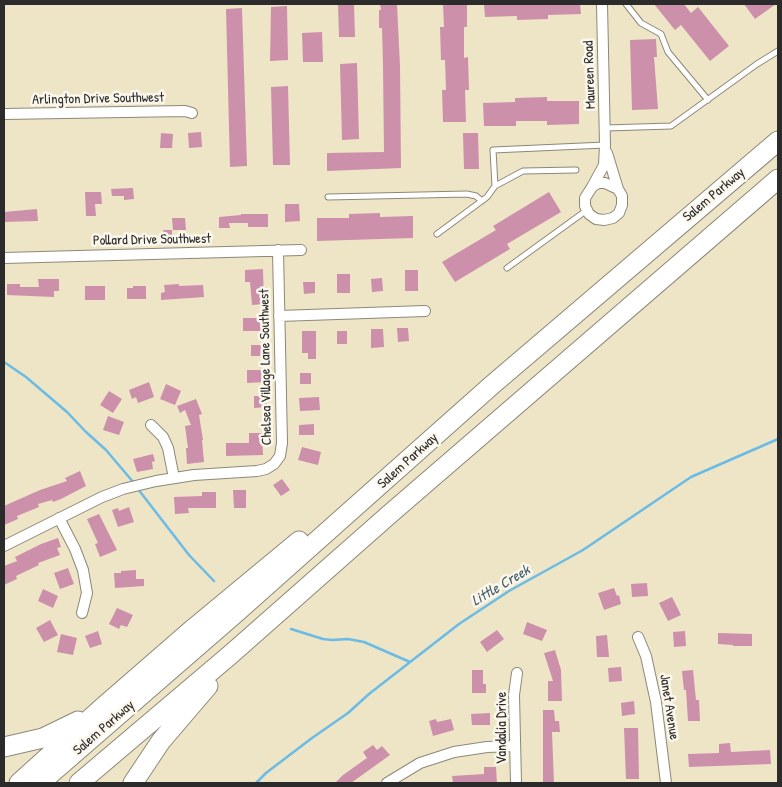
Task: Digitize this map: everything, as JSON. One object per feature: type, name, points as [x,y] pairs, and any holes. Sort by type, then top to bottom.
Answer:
[{"type":"highway","name":"Salem Parkway","points":[[40,783],[632,265],[778,141]]},
{"type":"highway","name":"Salem Parkway","points":[[79,783],[230,656],[390,513],[778,179]]},
{"type":"highway","points":[[19,783],[103,706],[249,581],[379,477],[406,462]]},
{"type":"highway","points":[[133,783],[161,740],[212,682],[230,656]]},
{"type":"highway","points":[[4,747],[32,741],[55,733],[103,706]]},
{"type":"street","name":"Maureen Road","points":[[602,4],[606,128],[605,145],[604,165],[585,198],[585,206],[589,214],[596,219],[604,220],[613,218],[619,212],[622,205],[622,196],[618,189],[605,145]]},
{"type":"street","name":"Arlington Drive Southwest","points":[[4,114],[185,111],[192,113]]},
{"type":"street","points":[[592,187],[605,183],[618,189]]},
{"type":"street","name":"Chelsea Village Lane Southwest","points":[[4,546],[102,497],[124,489],[194,474],[257,471],[266,469],[274,464],[280,456],[282,443],[278,250]]},
{"type":"street","name":"Pollard Drive Southwest","points":[[4,258],[301,250]]},
{"type":"street","points":[[279,316],[425,311]]},
{"type":"street","points":[[151,425],[163,437],[168,448],[174,478]]},
{"type":"street","points":[[59,518],[75,549],[83,570],[87,593],[82,613]]},
{"type":"street","name":"Janet Avenue","points":[[638,637],[646,656],[656,702],[666,783]]},
{"type":"street","name":"Vandalia Drive","points":[[516,673],[514,695],[516,783]]},
{"type":"street","points":[[387,783],[420,763],[454,752],[487,747],[515,746]]},
{"type":"lane","points":[[626,4],[641,23],[661,34],[668,52],[708,100]]},
{"type":"lane","points":[[606,128],[671,126],[778,51]]},
{"type":"lane","points":[[495,186],[493,150],[605,145]]},
{"type":"lane","points":[[437,234],[487,197],[495,186],[522,171],[576,170]]},
{"type":"lane","points":[[328,197],[467,194],[476,196],[482,201]]},
{"type":"lane","points":[[507,268],[587,210]]},
{"type":"building","points":[[338,4],[354,4],[355,37],[339,37]]},
{"type":"building","points":[[380,4],[397,4],[401,168],[327,171],[327,153],[384,152],[382,28],[379,28]]},
{"type":"building","points":[[443,4],[467,4],[467,27],[464,27],[464,58],[468,57],[469,90],[465,90],[466,122],[443,122],[442,90],[446,90],[445,60],[441,60],[440,27],[444,27]]},
{"type":"building","points":[[484,4],[580,4],[581,14],[548,15],[548,19],[517,20],[517,16],[485,17]]},
{"type":"building","points":[[654,4],[684,4],[691,13],[698,7],[729,46],[710,61],[681,25],[675,30]]},
{"type":"building","points":[[744,4],[776,4],[755,19]]},
{"type":"building","points":[[287,6],[288,60],[270,61],[271,7]]},
{"type":"building","points":[[242,8],[247,166],[230,167],[226,9]]},
{"type":"building","points":[[322,32],[323,62],[303,62],[302,33]]},
{"type":"building","points":[[656,39],[657,57],[654,57],[658,109],[632,110],[630,40]]},
{"type":"building","points":[[357,63],[359,139],[342,140],[340,64]]},
{"type":"building","points":[[288,86],[290,165],[273,165],[271,87]]},
{"type":"building","points":[[547,97],[547,101],[579,101],[579,124],[547,125],[547,121],[516,121],[516,126],[484,126],[483,103],[515,102],[515,98]]},
{"type":"building","points":[[201,132],[202,147],[189,148],[188,133]]},
{"type":"building","points":[[161,133],[173,134],[172,148],[160,148]]},
{"type":"building","points":[[463,133],[478,133],[479,169],[464,169]]},
{"type":"building","points":[[133,188],[134,199],[124,200],[124,196],[112,196],[111,189]]},
{"type":"building","points":[[85,192],[101,192],[102,204],[95,204],[96,216],[86,216]]},
{"type":"building","points":[[549,192],[561,212],[507,244],[510,249],[455,282],[442,262],[496,230],[493,226]]},
{"type":"building","points":[[285,204],[299,204],[300,221],[285,222]]},
{"type":"building","points":[[37,209],[38,221],[4,222],[4,212]]},
{"type":"building","points":[[380,213],[380,217],[413,216],[413,238],[317,241],[317,218],[349,218],[349,214]]},
{"type":"building","points":[[241,214],[268,214],[268,227],[248,227],[248,223],[229,223],[230,228],[219,228],[219,217]]},
{"type":"building","points":[[172,218],[185,218],[186,230],[173,230]]},
{"type":"building","points":[[163,230],[172,230],[172,238],[164,238]]},
{"type":"building","points":[[263,269],[264,304],[252,305],[250,282],[245,282],[245,270]]},
{"type":"building","points":[[405,270],[418,270],[418,291],[405,291]]},
{"type":"building","points":[[337,274],[350,274],[350,293],[337,293]]},
{"type":"building","points":[[382,278],[383,291],[372,292],[371,279]]},
{"type":"building","points":[[38,279],[59,279],[59,291],[54,291],[54,297],[7,295],[7,284],[20,284],[20,287],[39,287]]},
{"type":"building","points":[[303,282],[315,282],[315,293],[304,294]]},
{"type":"building","points":[[179,284],[179,286],[203,285],[204,297],[161,300],[161,293],[165,292],[164,285]]},
{"type":"building","points":[[85,286],[105,286],[105,300],[85,300]]},
{"type":"building","points":[[133,286],[146,286],[146,299],[127,299],[127,288],[133,288]]},
{"type":"building","points":[[243,318],[264,318],[264,331],[243,331]]},
{"type":"building","points":[[397,328],[408,328],[409,341],[398,342]]},
{"type":"building","points":[[371,329],[383,329],[384,347],[371,348]]},
{"type":"building","points":[[302,331],[316,331],[316,359],[308,359],[308,353],[302,353]]},
{"type":"building","points":[[337,331],[347,331],[347,344],[337,344]]},
{"type":"building","points":[[251,345],[265,345],[265,356],[251,356]]},
{"type":"building","points":[[247,370],[266,370],[266,382],[247,383]]},
{"type":"building","points":[[300,373],[311,373],[311,384],[300,384]]},
{"type":"building","points":[[149,382],[154,397],[138,403],[136,397],[132,399],[129,390]]},
{"type":"building","points":[[166,384],[181,391],[175,405],[160,399]]},
{"type":"building","points":[[109,391],[122,399],[113,413],[100,405]]},
{"type":"building","points":[[254,396],[267,396],[267,407],[254,408]]},
{"type":"building","points":[[319,397],[320,410],[300,411],[299,398]]},
{"type":"building","points":[[196,399],[202,414],[199,415],[204,462],[187,464],[186,448],[188,448],[185,426],[191,425],[185,410],[180,413],[177,406]]},
{"type":"building","points":[[108,416],[124,422],[119,435],[103,430]]},
{"type":"building","points":[[314,424],[314,435],[299,435],[299,425]]},
{"type":"building","points":[[249,433],[262,433],[263,455],[226,456],[226,443],[249,443]]},
{"type":"building","points":[[302,447],[321,452],[318,465],[298,460]]},
{"type":"building","points":[[153,454],[155,461],[152,462],[153,469],[137,472],[133,459]]},
{"type":"building","points":[[80,471],[86,486],[53,502],[52,500],[38,504],[39,507],[17,516],[18,519],[4,525],[4,506],[40,490],[67,481],[65,478]]},
{"type":"building","points":[[282,479],[290,490],[281,496],[273,485]]},
{"type":"building","points":[[233,490],[246,490],[246,508],[234,508]]},
{"type":"building","points":[[202,492],[216,492],[216,508],[188,508],[189,513],[175,514],[174,497],[202,496]]},
{"type":"building","points":[[129,507],[134,522],[118,527],[112,510],[118,508],[119,511]]},
{"type":"building","points":[[99,514],[117,550],[100,557],[95,544],[98,543],[87,519]]},
{"type":"building","points":[[58,538],[61,547],[57,548],[60,555],[38,563],[39,565],[16,576],[17,579],[4,585],[4,566],[17,561],[15,557]]},
{"type":"building","points":[[68,568],[74,584],[60,589],[54,573]]},
{"type":"building","points":[[136,570],[136,579],[144,579],[144,586],[115,588],[114,573]]},
{"type":"building","points":[[647,583],[648,596],[632,597],[631,584]]},
{"type":"building","points":[[614,588],[617,596],[619,595],[621,604],[604,610],[598,593]]},
{"type":"building","points":[[43,589],[58,596],[53,608],[38,601]]},
{"type":"building","points":[[672,597],[681,615],[668,621],[659,603]]},
{"type":"building","points":[[117,608],[133,615],[127,627],[121,625],[119,629],[109,624]]},
{"type":"building","points":[[50,620],[58,635],[44,642],[36,628]]},
{"type":"building","points":[[527,622],[547,630],[542,641],[523,634]]},
{"type":"building","points":[[497,630],[504,639],[487,652],[480,642]]},
{"type":"building","points":[[98,631],[102,644],[90,648],[85,636]]},
{"type":"building","points":[[685,631],[686,646],[674,647],[673,632]]},
{"type":"building","points":[[718,633],[752,634],[752,646],[718,644]]},
{"type":"building","points":[[61,634],[77,638],[73,655],[57,652]]},
{"type":"building","points":[[607,635],[609,657],[597,657],[596,636]]},
{"type":"building","points":[[555,650],[561,670],[562,701],[548,701],[548,681],[553,681],[544,653]]},
{"type":"building","points":[[621,667],[622,681],[609,682],[608,668]]},
{"type":"building","points":[[472,670],[483,670],[483,684],[486,684],[486,693],[472,693]]},
{"type":"building","points":[[693,670],[696,700],[699,700],[700,721],[688,721],[686,690],[684,690],[682,671]]},
{"type":"building","points":[[634,701],[635,714],[622,716],[621,703]]},
{"type":"building","points":[[543,710],[554,710],[555,721],[559,721],[560,732],[552,732],[554,783],[543,783]]},
{"type":"building","points":[[490,713],[490,725],[472,725],[471,714]]},
{"type":"building","points":[[436,719],[437,722],[451,719],[454,730],[433,736],[429,721]]},
{"type":"building","points":[[624,728],[638,728],[639,779],[626,779]]},
{"type":"building","points":[[730,743],[731,752],[770,750],[771,764],[689,767],[688,754],[719,753],[719,744]]},
{"type":"building","points":[[373,745],[377,750],[382,746],[390,755],[351,783],[335,783],[367,758],[363,752]]},
{"type":"building","points":[[484,767],[496,767],[497,783],[453,783],[452,776],[484,774]]},
{"type":"waterway","points":[[4,362],[26,377],[67,412],[106,450],[134,483]]},
{"type":"waterway","name":"Little Creek","points":[[256,783],[266,773],[348,713],[369,694],[459,624],[509,591],[583,550],[691,477],[778,439]]},
{"type":"waterway","points":[[138,489],[189,555],[214,581]]},
{"type":"waterway","points":[[291,629],[323,639],[348,639],[364,642],[410,662]]}]
